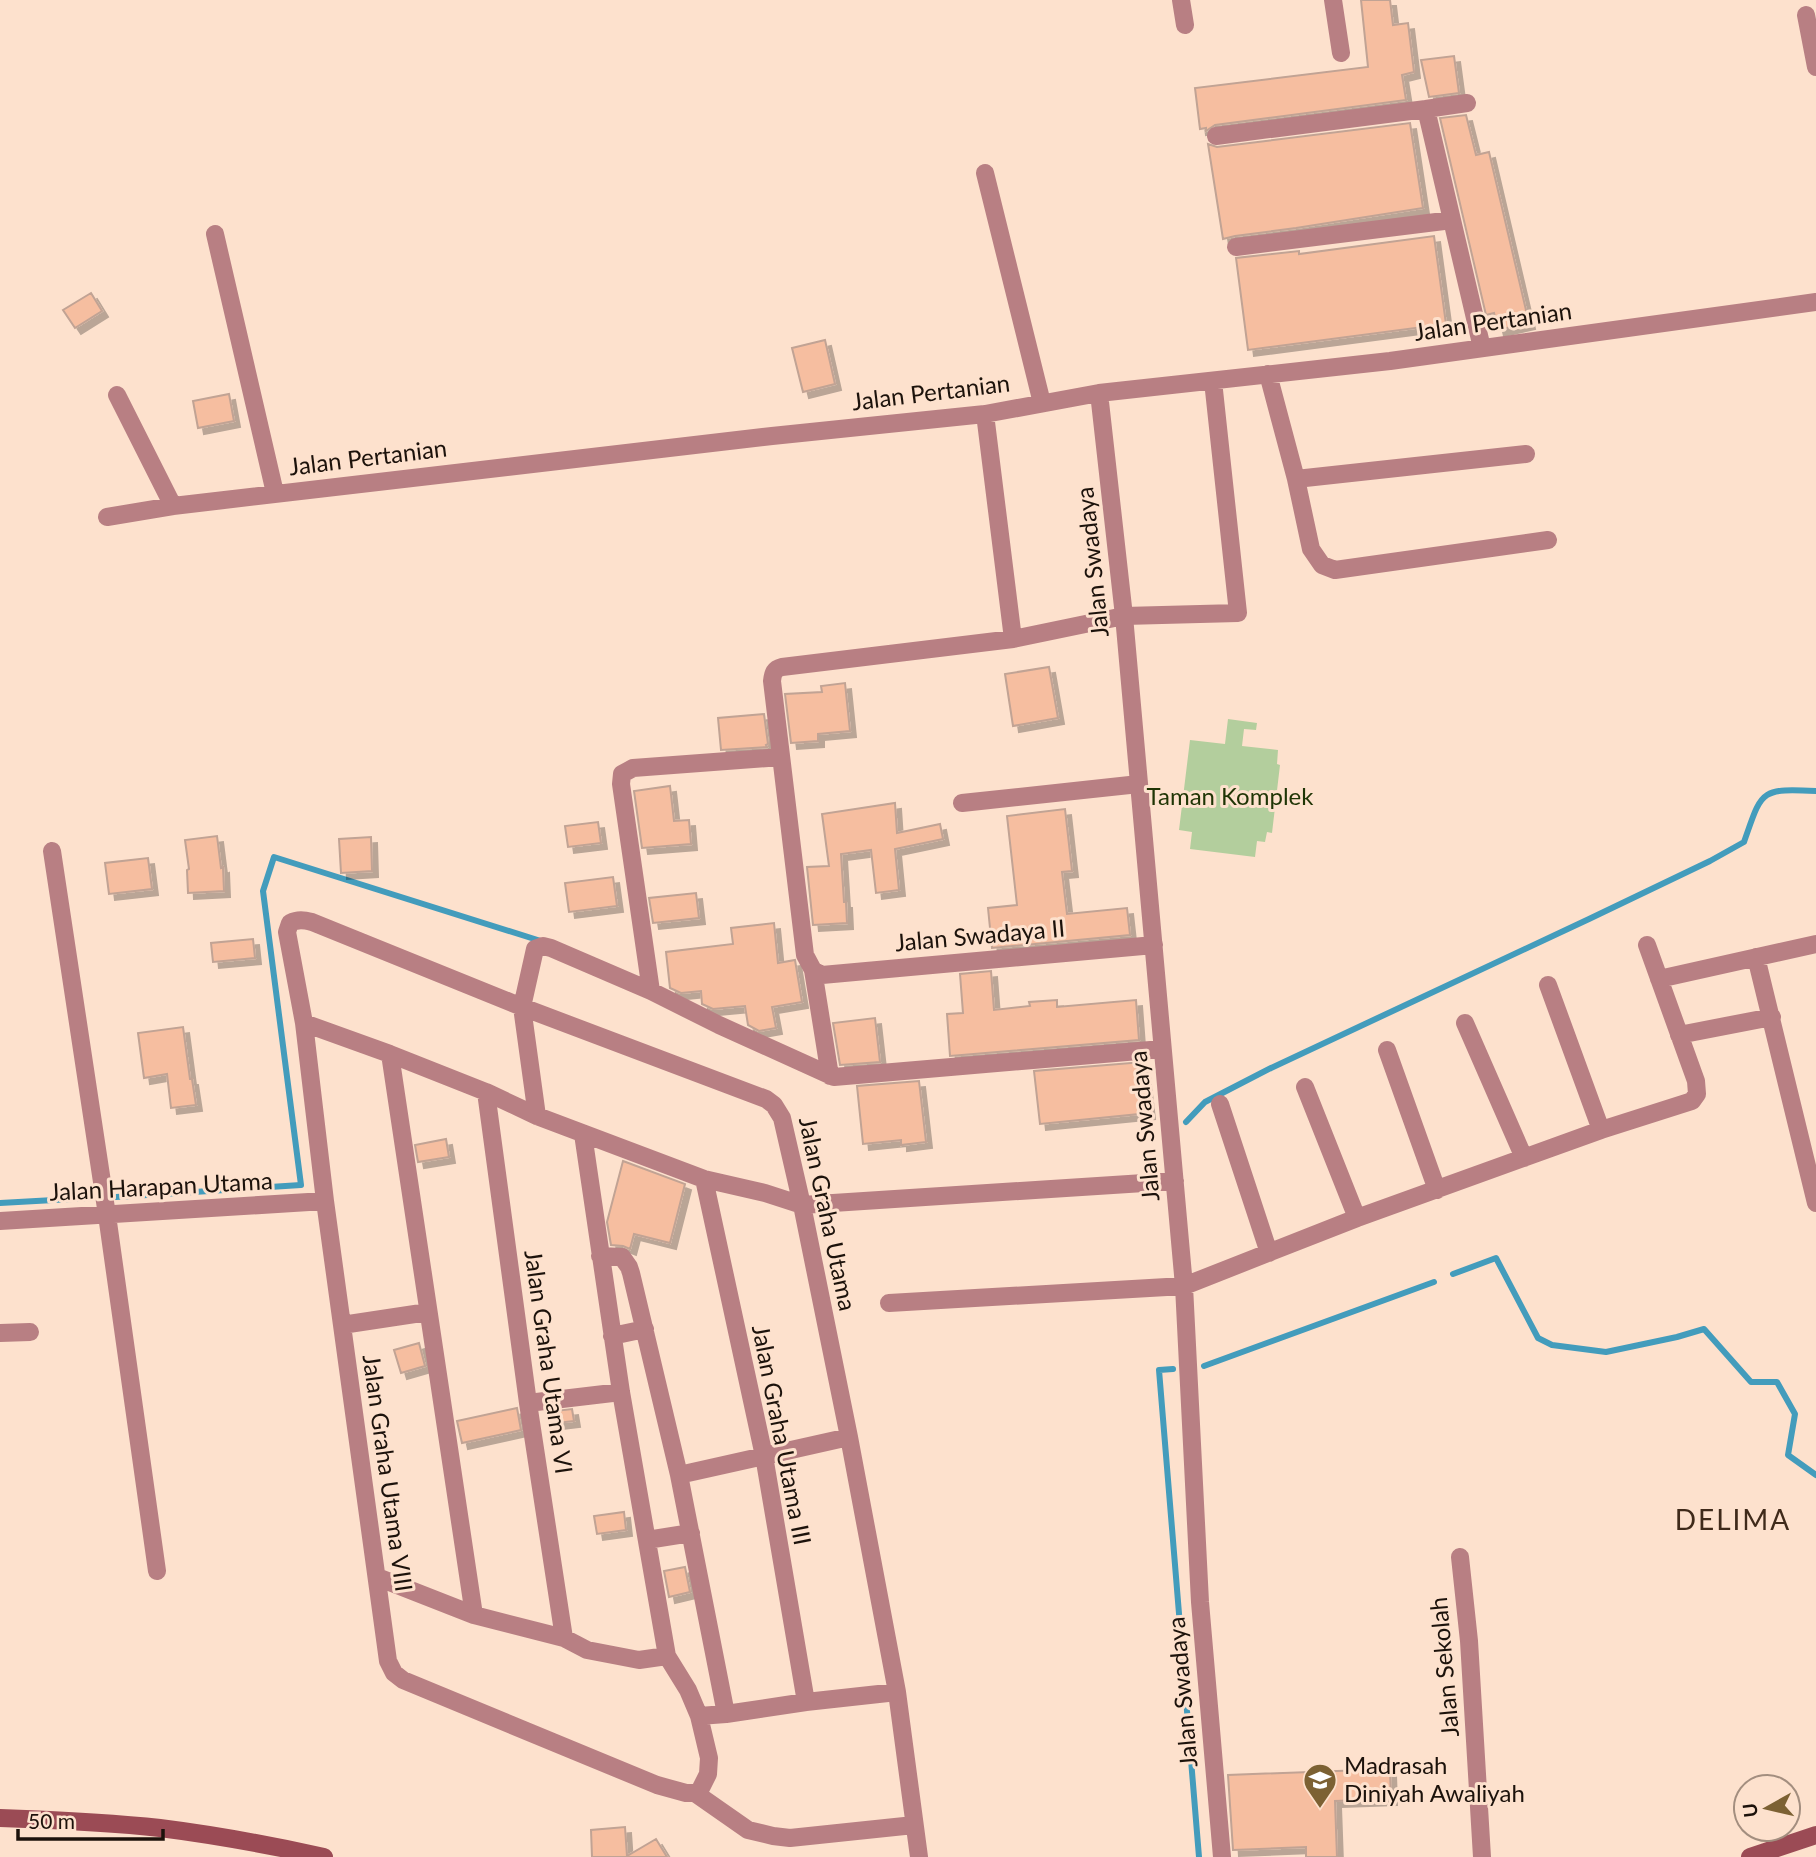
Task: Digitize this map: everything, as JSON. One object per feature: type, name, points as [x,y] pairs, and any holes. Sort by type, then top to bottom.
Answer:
[{"type":"main road","points":[[0,1818],[159,1828],[210,1835],[287,1853],[324,1857]]},
{"type":"main road","points":[[1750,1857],[1816,1835]]},
{"type":"street","points":[[1181,0],[1185,25]]},
{"type":"street","points":[[1333,0],[1341,53]]},
{"type":"street","points":[[1806,15],[1816,67]]},
{"type":"street","points":[[1216,136],[1467,103]]},
{"type":"street","points":[[1426,109],[1482,348]]},
{"type":"street","points":[[985,173],[1042,403]]},
{"type":"street","points":[[1236,247],[1452,220]]},
{"type":"street","points":[[215,234],[275,493]]},
{"type":"street","name":"Jalan Pertanian","points":[[107,517],[275,493],[985,414],[1099,393],[1482,348],[1816,302]]},
{"type":"street","points":[[1268,374],[1296,479],[1311,550],[1322,565],[1335,570],[1548,540]]},
{"type":"street","points":[[830,1076],[813,970],[805,955],[773,673],[777,668],[1013,639],[1124,616],[1238,613],[1213,381]]},
{"type":"street","name":"Jalan Swadaya","points":[[1099,393],[1124,616],[1184,1286],[1200,1602],[1222,1857]]},
{"type":"street","points":[[117,395],[173,506]]},
{"type":"street","points":[[985,414],[1013,639]]},
{"type":"street","points":[[1296,479],[1526,454]]},
{"type":"street","points":[[652,992],[621,784],[622,774],[633,768],[781,757]]},
{"type":"street","points":[[962,803],[1139,784]]},
{"type":"street","points":[[52,851],[107,1215],[156,1572]]},
{"type":"street","name":"Jalan Graha Utama","points":[[287,932],[290,923],[296,920],[312,922],[522,1007],[766,1098],[778,1110],[802,1205],[849,1437],[897,1692],[919,1857]]},
{"type":"street","name":"Jalan Graha Utama VIII","points":[[287,932],[304,1023],[324,1201],[388,1661],[394,1673],[403,1680],[657,1785],[695,1793]]},
{"type":"street","points":[[1659,979],[1816,944]]},
{"type":"street","name":"Jalan Swadaya II","points":[[813,970],[822,975],[1154,945]]},
{"type":"street","points":[[889,1303],[1184,1286],[1437,1189],[1601,1130],[1692,1101],[1697,1094],[1696,1081],[1647,945]]},
{"type":"street","points":[[537,1116],[522,1007],[533,956],[543,946],[652,992],[830,1076],[1162,1049]]},
{"type":"street","points":[[1756,957],[1816,1203]]},
{"type":"street","points":[[1548,985],[1601,1130]]},
{"type":"street","points":[[1679,1035],[1772,1017]]},
{"type":"street","points":[[304,1023],[390,1054],[486,1092],[537,1116],[704,1179],[765,1193],[802,1205],[1175,1181]]},
{"type":"street","points":[[1465,1023],[1524,1158]]},
{"type":"street","points":[[1387,1050],[1437,1189]]},
{"type":"street","points":[[390,1054],[474,1615]]},
{"type":"street","points":[[1305,1087],[1357,1219]]},
{"type":"street","name":"Jalan Graha Utama VI","points":[[486,1092],[528,1403],[564,1638]]},
{"type":"street","points":[[1220,1104],[1269,1253]]},
{"type":"street","points":[[583,1134],[621,1392],[667,1656],[688,1690],[699,1716],[709,1758],[708,1774],[700,1790],[695,1793],[748,1830],[773,1836],[790,1838],[914,1825]]},
{"type":"street","name":"Jalan Graha Utama III","points":[[704,1179],[764,1456],[806,1702]]},
{"type":"street","name":"Jalan Harapan Utama","points":[[0,1221],[324,1201]]},
{"type":"street","points":[[600,1256],[622,1257],[629,1267],[679,1475],[726,1714]]},
{"type":"street","points":[[342,1325],[428,1312]]},
{"type":"street","points":[[612,1336],[645,1329]]},
{"type":"street","points":[[0,1334],[30,1332]]},
{"type":"street","points":[[528,1403],[621,1392]]},
{"type":"street","points":[[679,1475],[849,1437]]},
{"type":"street","points":[[647,1540],[691,1533]]},
{"type":"street","name":"Jalan Sekolah","points":[[1460,1557],[1469,1642],[1482,1857]]},
{"type":"street","points":[[377,1577],[474,1615],[564,1638],[587,1650],[639,1660],[667,1656]]},
{"type":"street","points":[[699,1716],[897,1692]]},
{"type":"green space","name":"Taman Komplek","points":[[1228,719],[1257,723],[1256,730],[1244,729],[1242,746],[1278,750],[1277,764],[1280,765],[1272,833],[1267,832],[1265,842],[1257,841],[1255,857],[1190,849],[1192,832],[1179,830],[1190,740],[1225,744]]},
{"type":"building","points":[[1361,0],[1390,0],[1393,25],[1408,23],[1414,72],[1402,75],[1406,100],[1215,125],[1206,131],[1206,128],[1200,129],[1195,88],[1368,67]]},
{"type":"building","points":[[1454,56],[1459,93],[1429,97],[1421,60]]},
{"type":"building","points":[[1466,115],[1476,155],[1489,152],[1529,323],[1498,330],[1494,313],[1486,315],[1440,118]]},
{"type":"building","points":[[1410,123],[1423,208],[1223,239],[1208,144],[1217,147]]},
{"type":"building","points":[[1434,236],[1446,324],[1248,350],[1236,258],[1299,251],[1299,254]]},
{"type":"building","points":[[91,293],[102,311],[75,328],[63,310]]},
{"type":"building","points":[[825,340],[835,384],[803,392],[792,348]]},
{"type":"building","points":[[229,394],[234,421],[198,428],[193,401]]},
{"type":"building","points":[[1049,667],[1058,718],[1013,726],[1005,674]]},
{"type":"building","points":[[845,683],[850,731],[818,734],[818,741],[791,743],[785,694],[822,692],[821,686]]},
{"type":"building","points":[[764,714],[767,747],[721,750],[718,718]]},
{"type":"building","points":[[670,786],[674,821],[689,820],[691,844],[642,848],[634,791]]},
{"type":"building","points":[[895,803],[897,833],[940,824],[943,839],[895,849],[899,890],[876,893],[871,850],[841,854],[847,923],[813,925],[807,867],[829,866],[822,814]]},
{"type":"building","points":[[1065,809],[1072,871],[1062,872],[1067,914],[1127,908],[1130,935],[992,948],[988,908],[1017,905],[1007,816]]},
{"type":"building","points":[[598,822],[601,843],[568,847],[565,826]]},
{"type":"building","points":[[217,836],[224,891],[188,893],[189,869],[185,840]]},
{"type":"building","points":[[371,837],[372,871],[341,873],[339,839]]},
{"type":"building","points":[[148,858],[152,889],[109,894],[105,863]]},
{"type":"building","points":[[613,877],[617,906],[569,912],[565,883]]},
{"type":"building","points":[[696,893],[699,918],[653,923],[649,898]]},
{"type":"building","points":[[774,923],[778,963],[795,960],[802,1002],[772,1007],[776,1028],[759,1031],[748,1025],[745,1006],[713,1009],[702,1004],[701,991],[681,993],[670,988],[666,952],[733,944],[731,928]]},
{"type":"building","points":[[253,939],[255,958],[213,962],[211,943]]},
{"type":"building","points":[[991,971],[994,1010],[1030,1006],[1029,1002],[1057,1000],[1057,1007],[1136,1000],[1139,1040],[950,1056],[947,1014],[963,1013],[960,974]]},
{"type":"building","points":[[875,1018],[880,1062],[840,1065],[833,1023]]},
{"type":"building","points":[[183,1027],[196,1105],[171,1108],[167,1074],[144,1078],[138,1033]]},
{"type":"building","points":[[1143,1062],[1149,1113],[1040,1124],[1034,1071]]},
{"type":"building","points":[[919,1081],[926,1142],[901,1145],[901,1140],[863,1144],[857,1086]]},
{"type":"building","points":[[446,1139],[449,1157],[418,1162],[415,1145]]},
{"type":"building","points":[[623,1161],[685,1184],[670,1243],[634,1234],[630,1249],[611,1245],[607,1222]]},
{"type":"building","points":[[419,1343],[425,1366],[401,1373],[394,1350]]},
{"type":"building","points":[[517,1408],[521,1430],[462,1443],[457,1421]]},
{"type":"building","points":[[572,1409],[574,1421],[549,1424],[547,1412]]},
{"type":"building","points":[[624,1512],[626,1530],[597,1534],[594,1516]]},
{"type":"building","points":[[685,1567],[690,1592],[669,1597],[664,1571]]},
{"type":"building","name":"Madrasah Diniyah Awaliyah","points":[[1390,1769],[1391,1799],[1335,1801],[1337,1857],[1306,1857],[1306,1847],[1233,1850],[1228,1775]]},
{"type":"building","points":[[625,1827],[627,1856],[656,1839],[667,1857],[592,1857],[591,1830]]},
{"type":"waterway","points":[[1186,1122],[1205,1102],[1271,1068],[1589,919],[1744,842],[1755,812],[1765,796],[1783,791],[1816,791]]},
{"type":"waterway","points":[[116,1197],[301,1185],[263,891],[274,857],[544,942]]},
{"type":"waterway","points":[[0,1203],[90,1198]]},
{"type":"waterway","points":[[1453,1274],[1496,1258],[1538,1338],[1552,1345],[1606,1352],[1704,1329],[1751,1382],[1777,1382],[1795,1414],[1788,1455],[1816,1475]]},
{"type":"waterway","points":[[1204,1366],[1434,1282]]},
{"type":"waterway","points":[[1173,1369],[1159,1370],[1199,1857]]},
{"type":"place","name":"Madrasah Diniyah Awaliyah","points":[[1320,1810]]},
{"type":"district","name":"DELIMA","points":[[1733,1520]]}]
